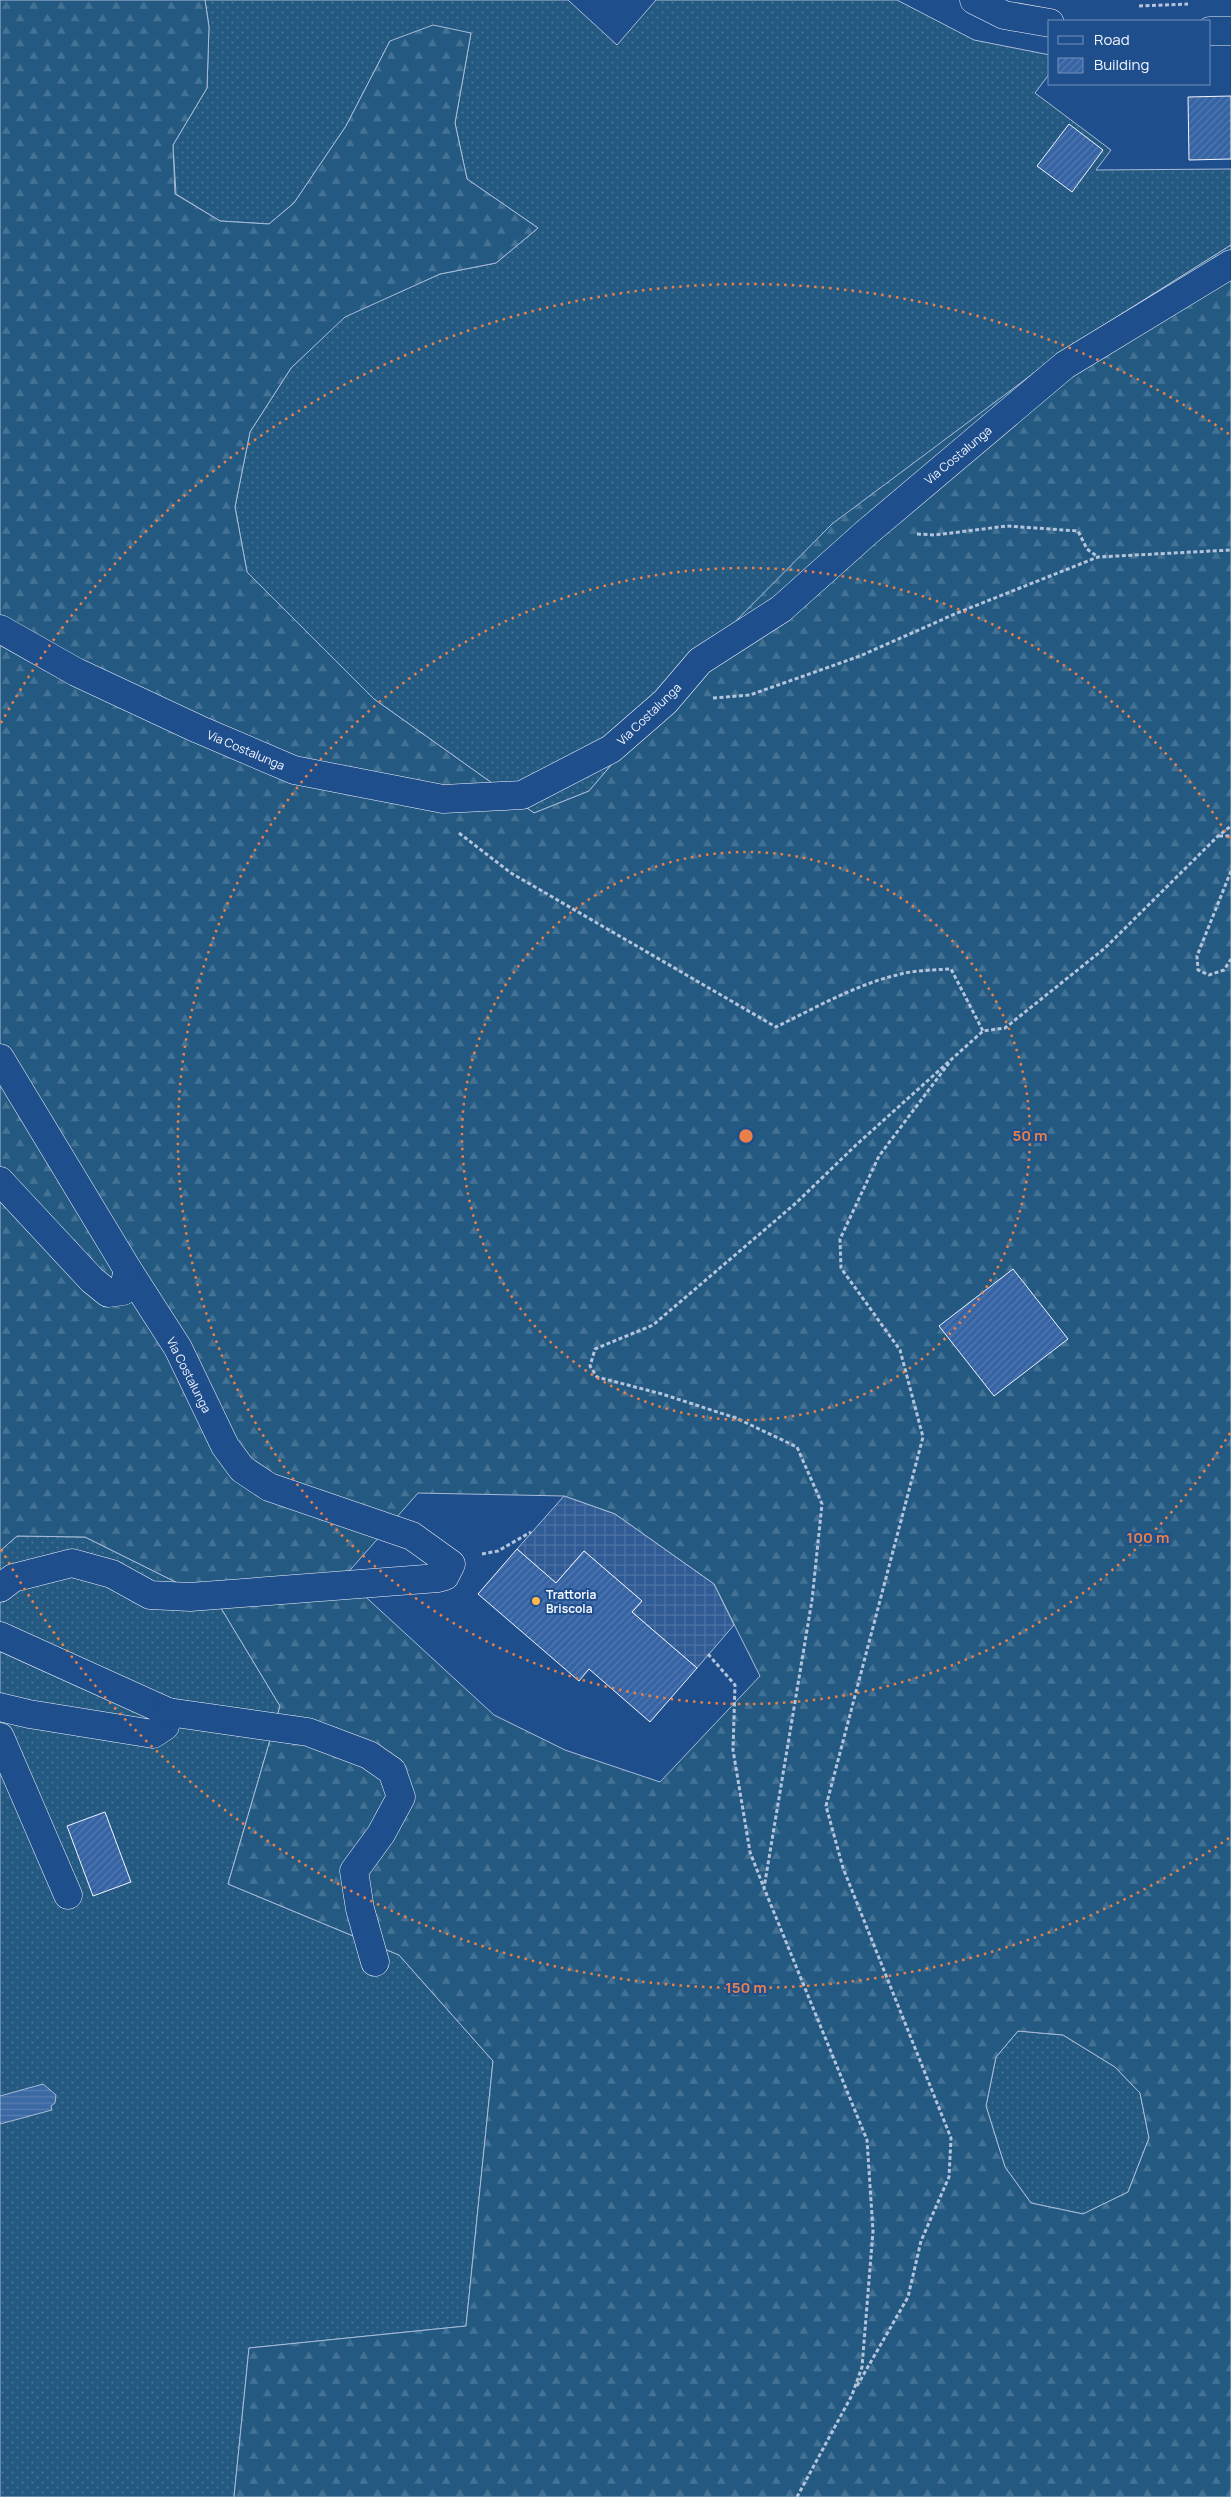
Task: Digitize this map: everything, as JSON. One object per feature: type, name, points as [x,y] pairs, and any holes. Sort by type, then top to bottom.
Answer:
[{"type":"street","points":[[974,0],[1004,15],[1048,23]]},
{"type":"street","points":[[1211,31],[1231,31]]},
{"type":"street","name":"Via Costalunga","points":[[0,629],[76,672],[198,729],[294,770],[443,799],[522,795],[611,750],[665,702],[700,661],[781,609],[866,533],[1065,364],[1231,264]]},
{"type":"street","name":"Via Costalunga","points":[[0,1058],[128,1270],[178,1348],[225,1446],[242,1469],[269,1487],[412,1536],[451,1564]]},
{"type":"street","points":[[0,1181],[92,1280],[108,1293],[123,1291],[128,1270]]},
{"type":"street","points":[[0,1588],[13,1578],[72,1563],[112,1574],[150,1596],[190,1597],[438,1578],[445,1576],[451,1564]]},
{"type":"street","points":[[0,1636],[168,1712],[308,1732],[369,1755],[392,1771],[401,1797],[381,1834],[354,1871],[360,1909],[374,1962]]},
{"type":"street","points":[[0,1707],[28,1714],[153,1734],[166,1726],[168,1712]]},
{"type":"street","points":[[0,1737],[68,1895]]},
{"type":"path","points":[[1139,6],[1194,3]]},
{"type":"path","points":[[866,533],[935,535],[1007,526],[1078,531],[1087,548],[1098,557]]},
{"type":"path","points":[[665,702],[750,695],[860,656],[958,613],[1098,557],[1218,549],[1231,550]]},
{"type":"path","points":[[764,1888],[812,1600],[822,1504],[797,1447],[736,1418],[662,1394],[598,1377],[590,1366],[596,1349],[653,1325],[796,1203],[856,1144],[982,1031],[1005,1028],[1105,948],[1218,836],[1231,826]]},
{"type":"path","points":[[452,827],[510,873],[776,1027],[826,1003],[898,974],[951,969],[982,1031]]},
{"type":"path","points":[[1218,836],[1231,836]]},
{"type":"path","points":[[1231,871],[1197,956],[1198,970],[1209,975],[1224,970],[1231,959]]},
{"type":"path","points":[[797,2497],[908,2297],[921,2241],[949,2176],[951,2138],[843,1868],[826,1806],[924,1437],[900,1350],[841,1268],[840,1238],[879,1156],[954,1057]]},
{"type":"path","points":[[451,1564],[473,1556],[498,1551],[531,1532]]},
{"type":"path","points":[[708,1654],[735,1685],[733,1750],[750,1852],[867,2140],[874,2232],[862,2367],[852,2395]]},
{"type":"green space","points":[[0,0],[205,0],[209,27],[207,88],[173,145],[175,194],[220,221],[269,224],[294,203],[346,126],[390,41],[433,25],[471,33],[455,123],[467,179],[538,228],[496,263],[440,274],[345,317],[291,368],[250,432],[235,507],[247,572],[374,699],[534,813],[589,791],[723,634],[832,524],[1066,349],[1231,245],[1231,2497],[234,2497],[249,2348],[466,2326],[493,2061],[399,1955],[228,1884],[280,1706],[218,1603],[85,1537],[17,1536],[0,1551]],"holes":[[[418,1493],[564,1496],[615,1514],[714,1584],[760,1676],[660,1782],[565,1750],[494,1715],[344,1577]],[[1018,2031],[1063,2035],[1115,2067],[1140,2093],[1149,2138],[1128,2192],[1083,2214],[1031,2203],[1005,2167],[986,2106],[996,2057]]]},
{"type":"green space","points":[[205,0],[568,0],[617,45],[656,0],[897,0],[974,40],[1048,55],[1048,76],[1035,93],[1111,150],[1096,170],[1231,169],[1231,245],[1066,349],[981,414],[723,634],[589,791],[534,813],[374,699],[247,572],[235,507],[250,432],[291,368],[345,316],[440,274],[496,263],[538,228],[467,179],[455,123],[471,33],[390,41],[346,126],[294,203],[269,224],[220,221],[176,194],[173,145],[207,88],[209,27]]},
{"type":"green space","points":[[17,1536],[85,1537],[218,1603],[280,1706],[228,1884],[399,1955],[493,2061],[466,2326],[249,2348],[234,2497],[0,2497],[0,1551]]},
{"type":"green space","points":[[1018,2031],[1063,2035],[1115,2067],[1140,2093],[1149,2138],[1128,2192],[1083,2214],[1031,2203],[1005,2167],[986,2106],[996,2057]]},
{"type":"shaded area","points":[[564,1496],[615,1514],[714,1584],[734,1625],[697,1668],[632,1612],[642,1601],[584,1551],[556,1583],[517,1549]]},
{"type":"shaded area","points":[[43,2084],[56,2095],[55,2103],[51,2106],[52,2110],[0,2124],[0,2096]]},
{"type":"building","points":[[1231,96],[1231,159],[1189,160],[1188,97]]},
{"type":"building","points":[[1069,124],[1103,150],[1072,192],[1037,166]]},
{"type":"building","points":[[1013,1269],[1068,1339],[994,1396],[939,1326]]},
{"type":"building","points":[[517,1549],[556,1583],[584,1551],[642,1601],[632,1612],[697,1668],[650,1722],[589,1669],[579,1681],[478,1594]]},
{"type":"building","points":[[105,1812],[131,1882],[93,1896],[67,1826]]},
{"type":"place","name":"Trattoria Briscola","points":[[536,1601]]}]
